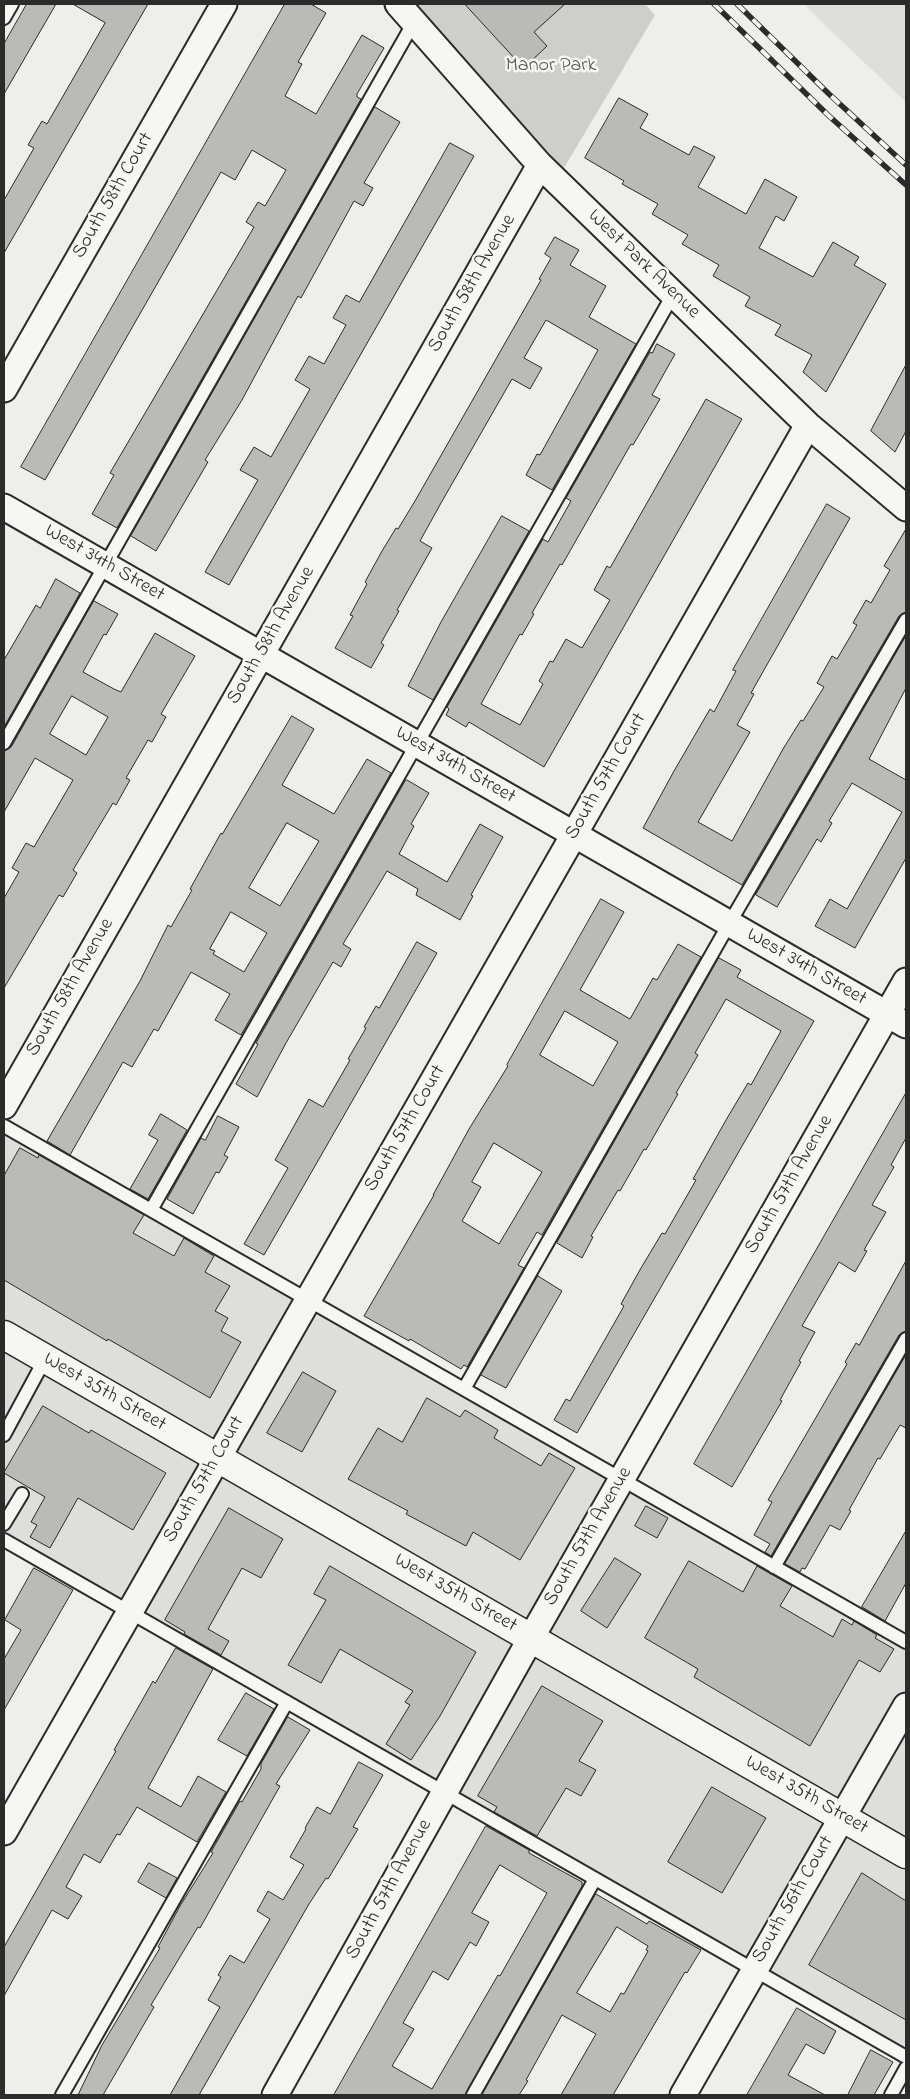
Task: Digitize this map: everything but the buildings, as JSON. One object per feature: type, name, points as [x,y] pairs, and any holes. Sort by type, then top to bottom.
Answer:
[{"type":"street","name":"South 58th Court","points":[[4,389],[224,4]]},
{"type":"street","name":"West Park Avenue","points":[[406,13],[540,165],[808,425],[906,508]]},
{"type":"street","name":"South 58th Avenue","points":[[4,1106],[540,165]]},
{"type":"street","name":"South 57th Court","points":[[4,1832],[808,425]]},
{"type":"street","name":"West 34th Street","points":[[4,507],[897,1020]]},
{"type":"street","name":"South 57th Avenue","points":[[275,2095],[531,1638],[622,1480],[897,1020],[906,981]]},
{"type":"street","name":"West 35th Street","points":[[4,1335],[906,1854]]},
{"type":"street","name":"South 56th Court","points":[[683,2095],[906,1706]]},
{"type":"lane","points":[[4,18],[12,4]]},
{"type":"lane","points":[[4,743],[105,565],[406,13]]},
{"type":"lane","points":[[151,1210],[674,293]]},
{"type":"lane","points":[[464,1389],[729,924],[906,620]]},
{"type":"lane","points":[[4,1126],[906,1642]]},
{"type":"lane","points":[[774,1567],[906,1339]]},
{"type":"lane","points":[[4,1435],[45,1359]]},
{"type":"lane","points":[[4,1524],[22,1494]]},
{"type":"lane","points":[[4,1540],[906,2058]]},
{"type":"lane","points":[[62,2095],[287,1702]]},
{"type":"lane","points":[[473,2095],[595,1879]]},
{"type":"lane","points":[[891,2095],[906,2068]]},
{"type":"shaded area","points":[[804,4],[906,4],[906,102],[831,31]]},
{"type":"shaded area","points":[[4,1119],[906,1634],[906,2052],[4,1535]]},
{"type":"green space","name":"Manor Park","points":[[407,4],[645,4],[655,15],[561,173]]},
{"type":"railway","points":[[714,4],[829,116],[906,185]]},
{"type":"railway","points":[[737,4],[829,94],[906,165]]}]
